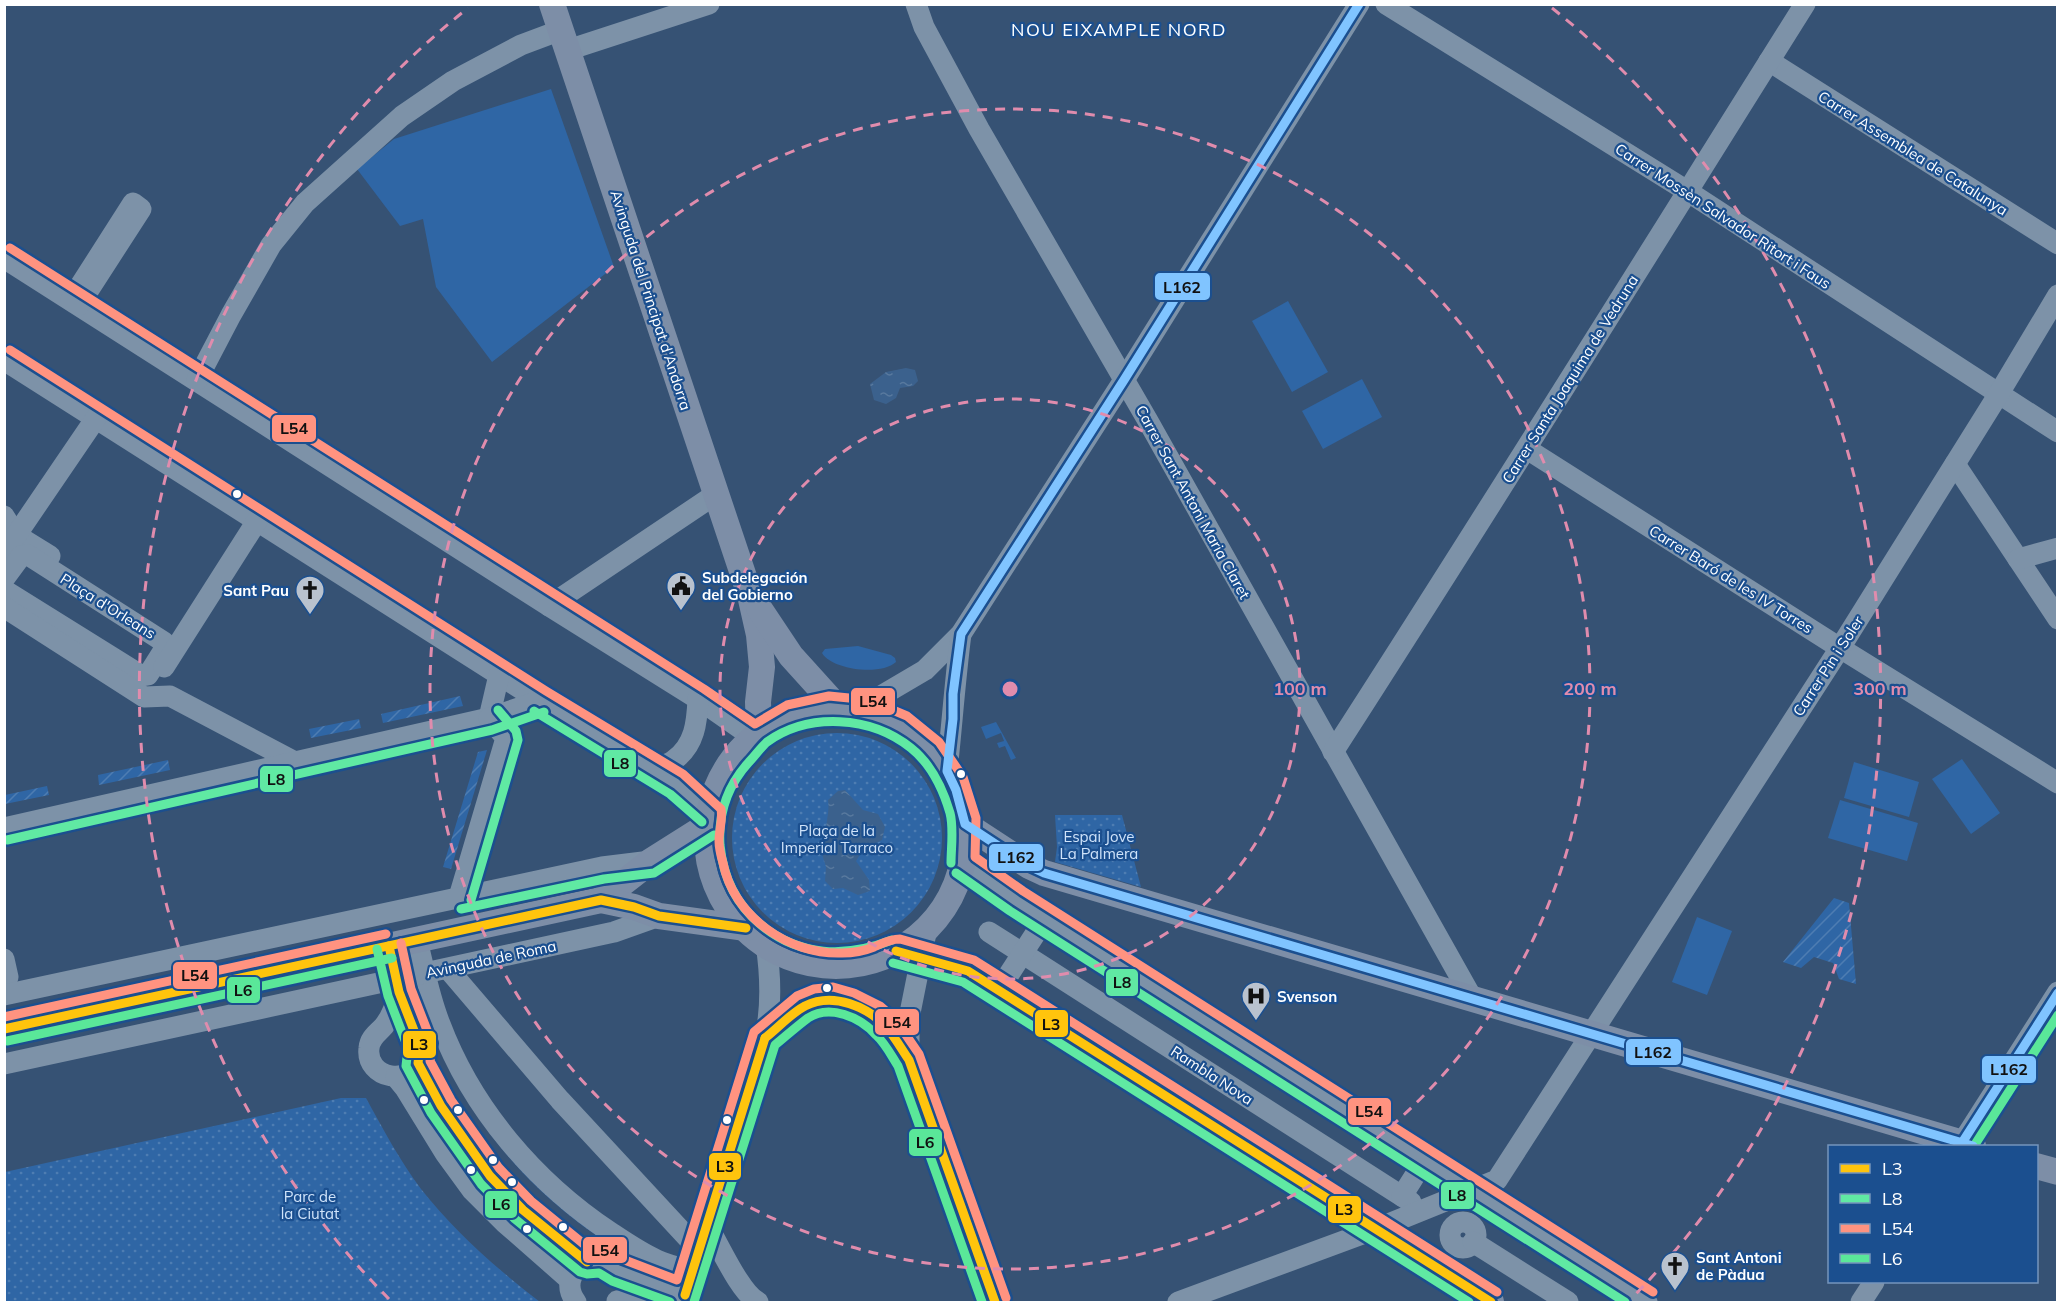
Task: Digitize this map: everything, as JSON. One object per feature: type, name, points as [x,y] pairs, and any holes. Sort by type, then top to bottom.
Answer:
[{"type":"main road","name":"Avinguda del Principat d'Andorra","points":[[552,4],[750,595],[759,635],[762,668],[757,736]]},
{"type":"main road","name":"Avinguda del Principat d'Andorra","points":[[750,595],[791,656],[848,709]]},
{"type":"main road","points":[[848,709],[888,719],[909,731],[927,746],[947,771],[961,803],[964,824],[963,863],[950,897],[927,928],[896,951],[873,960],[856,964],[827,965],[792,957],[766,944],[746,928],[728,906],[715,881],[709,854],[709,819],[715,794],[723,776],[739,753],[757,736],[792,716],[820,710],[848,709]]},
{"type":"main road","name":"Avinguda de Roma","points":[[601,900],[709,819]]},
{"type":"main road","points":[[964,824],[1029,866],[1044,873],[1965,1145]]},
{"type":"main road","name":"Avinguda de Roma","points":[[4,1029],[601,900],[634,907],[659,916],[746,928]]},
{"type":"main road","points":[[896,951],[968,970],[1491,1302]]},
{"type":"main road","points":[[2038,1166],[2058,1172]]},
{"type":"street","points":[[197,380],[271,245],[305,203],[402,116],[453,81],[520,45],[564,40],[709,4]]},
{"type":"street","name":"Carrer Sant Antoni Maria Claret","points":[[916,4],[924,27],[979,129],[1124,380],[1472,998]]},
{"type":"street","points":[[848,709],[925,670],[961,634],[1124,380],[1359,4]]},
{"type":"street","name":"Carrer Mossèn Salvador Ritort i Faus","points":[[1386,4],[1687,191],[2058,432]]},
{"type":"street","name":"Carrer Santa Joaquima de Vedruna","points":[[1334,752],[1527,449],[1805,4]]},
{"type":"street","name":"Carrer Assemblea de Catalunya","points":[[1769,61],[2058,244]]},
{"type":"street","points":[[4,258],[757,736]]},
{"type":"street","name":"Carrer Pin i Soler","points":[[1470,1190],[1497,1180],[1840,648],[2058,295]]},
{"type":"street","points":[[4,360],[540,701],[677,784],[709,819]]},
{"type":"street","points":[[10,544],[96,418]]},
{"type":"street","name":"Carrer Baró de les IV Torres","points":[[1527,449],[2058,783]]},
{"type":"street","points":[[1955,464],[2058,619]]},
{"type":"street","points":[[549,606],[716,494]]},
{"type":"street","points":[[4,516],[10,544]]},
{"type":"street","points":[[144,698],[257,521]]},
{"type":"street","name":"Plaça d'Orleans","points":[[10,544],[103,589],[180,643]]},
{"type":"street","points":[[2018,559],[2058,548]]},
{"type":"street","name":"Plaça d'Orleans","points":[[4,579],[21,556],[28,555],[164,642],[165,648],[148,675],[142,676],[4,590]]},
{"type":"street","points":[[4,607],[144,698],[170,696],[297,763]]},
{"type":"street","points":[[947,771],[953,719],[953,694],[961,634]]},
{"type":"street","points":[[489,718],[499,675]]},
{"type":"street","points":[[651,769],[673,761],[688,744],[697,725],[698,699]]},
{"type":"street","points":[[4,828],[489,718],[540,701]]},
{"type":"street","points":[[459,897],[506,738],[489,718]]},
{"type":"street","name":"Avinguda de Roma","points":[[6,977],[459,897],[602,867],[651,861]]},
{"type":"street","points":[[963,863],[1016,901],[1647,1302]]},
{"type":"street","name":"Avinguda de Roma","points":[[4,1064],[398,986],[425,974],[614,932],[659,916]]},
{"type":"street","points":[[909,1060],[909,1018],[927,928]]},
{"type":"street","points":[[1004,982],[1039,928]]},
{"type":"street","name":"Rambla Nova","points":[[989,932],[1406,1199],[1419,1169]]},
{"type":"street","points":[[417,940],[440,1025],[471,1088],[522,1157],[584,1215],[657,1260],[692,1271]]},
{"type":"street","points":[[576,1302],[570,1289],[570,1280],[574,1272],[587,1262],[602,1261],[616,1270],[684,1299],[765,1038],[771,1010],[771,972],[766,944]]},
{"type":"street","points":[[389,946],[398,986],[420,1046],[418,1063],[405,1075],[387,1076],[379,1072],[369,1057],[371,1040],[376,1032],[399,1025],[413,1032]]},
{"type":"street","points":[[448,969],[560,1100],[699,1250]]},
{"type":"street","points":[[383,1028],[394,1010],[398,986]]},
{"type":"street","points":[[1965,1145],[2058,993]]},
{"type":"street","points":[[765,1038],[803,1007],[832,999],[850,1004],[872,1015],[886,1027],[909,1060],[995,1302]]},
{"type":"street","points":[[418,1063],[441,1106],[490,1176],[523,1210],[587,1262]]},
{"type":"street","points":[[396,1077],[405,1088],[444,1154],[472,1190],[505,1223],[570,1280]]},
{"type":"street","points":[[1178,1302],[1376,1228],[1470,1190]]},
{"type":"street","points":[[1433,1217],[1452,1228],[1458,1223],[1470,1224],[1476,1235],[1473,1242],[1568,1302]]},
{"type":"street","points":[[707,1225],[742,1285],[752,1299],[758,1302]]},
{"type":"street","points":[[616,1270],[622,1284],[621,1293],[616,1302]]},
{"type":"street","points":[[1861,1302],[1873,1283]]},
{"type":"street","points":[[616,1302],[639,1298],[661,1302]]},
{"type":"green space","points":[[551,89],[614,267],[492,362],[436,287],[423,219],[400,226],[357,169],[394,139]]},
{"type":"green space","points":[[1288,301],[1328,372],[1292,392],[1252,321]]},
{"type":"green space","points":[[1362,379],[1382,417],[1323,449],[1302,411]]},
{"type":"green space","points":[[858,646],[891,655],[896,662],[880,669],[857,669],[836,664],[822,653],[825,649]]},
{"type":"green space","points":[[460,696],[463,706],[383,723],[381,714]]},
{"type":"green space","points":[[359,719],[361,728],[311,738],[309,729]]},
{"type":"green space","points":[[996,722],[1016,758],[1011,760],[1005,746],[999,748],[997,743],[1004,741],[1001,733],[986,739],[981,727]]},
{"type":"green space","name":"Plaça de la Imperial Tarraco","points":[[827,733],[847,733],[868,737],[887,745],[912,763],[925,779],[938,807],[942,838],[938,869],[925,897],[912,913],[896,926],[868,939],[847,943],[827,943],[806,939],[787,931],[762,913],[749,897],[736,869],[732,848],[732,828],[736,807],[744,788],[762,763],[778,750],[806,737]]},
{"type":"green space","points":[[487,750],[451,869],[443,867],[478,752]]},
{"type":"green space","points":[[1962,759],[2000,813],[1971,834],[1932,779]]},
{"type":"green space","points":[[168,760],[170,770],[99,785],[98,775]]},
{"type":"green space","points":[[1854,762],[1919,782],[1909,817],[1844,798]]},
{"type":"green space","points":[[47,786],[49,795],[5,804],[5,795]]},
{"type":"green space","points":[[1840,800],[1918,823],[1907,861],[1828,838]]},
{"type":"green space","name":"Espai Jove La Palmera","points":[[1055,815],[1122,815],[1141,887],[1055,862],[1057,847]]},
{"type":"green space","points":[[1834,898],[1849,903],[1856,984],[1839,979],[1833,963],[1814,957],[1801,968],[1783,962]]},
{"type":"green space","points":[[1697,917],[1732,931],[1707,995],[1672,982]]},
{"type":"green space","points":[[420,999],[423,999],[472,1105],[667,1274],[666,1277],[622,1252],[582,1225],[546,1196],[514,1164],[486,1128],[461,1089],[439,1046]]},
{"type":"green space","name":"Parc de la Ciutat","points":[[341,1098],[366,1098],[392,1145],[434,1205],[477,1249],[540,1302],[5,1302],[5,1172]]},
{"type":"water","points":[[906,368],[915,370],[918,381],[913,386],[900,388],[896,398],[886,404],[874,400],[870,384],[886,372]]},
{"type":"water","points":[[845,790],[863,810],[878,814],[885,827],[882,840],[863,850],[856,861],[869,880],[870,891],[858,895],[843,888],[833,889],[825,881],[826,867],[819,844],[826,836],[828,800],[838,791]]},
{"type":"transit line","name":"L162","points":[[1359,4],[1124,380],[961,634],[953,694],[953,719],[947,771],[956,790],[965,824],[1029,866],[1044,873],[1970,1145]]},
{"type":"transit line","name":"L54","points":[[10,248],[704,689],[755,724],[787,705],[829,696],[869,700],[907,716],[939,742],[963,777],[976,818],[975,857],[1023,891],[1653,1292]]},
{"type":"transit line","name":"L54","points":[[10,350],[546,691],[683,774],[721,809],[719,846],[729,882],[739,900],[752,916],[784,940],[822,952],[842,953],[858,952],[890,940],[900,939],[974,960],[1497,1292]]},
{"type":"transit line","name":"L8","points":[[471,900],[518,740],[516,731],[498,710]]},
{"type":"transit line","name":"L8","points":[[534,711],[670,794],[702,822]]},
{"type":"transit line","name":"L8","points":[[7,840],[492,730],[544,712]]},
{"type":"transit line","name":"L8","points":[[892,940],[875,946],[840,952],[807,948],[775,935],[744,908],[732,889],[724,868],[720,845],[723,811],[735,780],[767,742],[784,732],[820,722],[859,724],[878,729],[895,737],[918,754],[935,778],[950,813],[951,863]]},
{"type":"transit line","name":"L8","points":[[461,909],[604,879],[654,873],[714,835]]},
{"type":"transit line","name":"L8","points":[[956,873],[1010,911],[1625,1302]]},
{"type":"transit line","name":"L3","points":[[4,1029],[601,900],[634,907],[659,916],[746,928]]},
{"type":"transit line","name":"L54","points":[[4,1017],[386,934]]},
{"type":"transit line","name":"L54","points":[[401,943],[411,989],[432,1043],[430,1061],[451,1100],[499,1168],[531,1201],[591,1250],[606,1250],[622,1259],[677,1280],[754,1032],[797,996],[814,989],[833,987],[854,993],[880,1006],[895,1019],[919,1054],[1006,1298]]},
{"type":"transit line","name":"L3","points":[[389,946],[399,992],[420,1046],[418,1063],[441,1106],[490,1176],[523,1210],[587,1262]]},
{"type":"transit line","name":"L6","points":[[377,949],[388,996],[408,1048],[406,1066],[431,1113],[481,1184],[515,1219],[580,1272],[599,1273],[612,1281],[670,1302]]},
{"type":"transit line","name":"L3","points":[[896,951],[968,971],[1491,1302]]},
{"type":"transit line","name":"L6","points":[[7,1041],[392,958]]},
{"type":"transit line","name":"L8","points":[[893,963],[963,982],[1469,1302]]},
{"type":"transit line","name":"L162","points":[[1961,1145],[2058,993]]},
{"type":"transit line","name":"L3","points":[[765,1038],[800,1009],[827,1000],[860,1008],[871,1014],[888,1029],[909,1060],[995,1302]]},
{"type":"transit line","name":"L6","points":[[694,1302],[775,1045],[808,1018],[826,1012],[844,1014],[862,1023],[882,1042],[898,1066],[982,1302]]},
{"type":"transit line","name":"L6","points":[[1975,1145],[2058,1015]]},
{"type":"transit line","name":"L3","points":[[685,1295],[765,1038]]},
{"type":"place","name":"Subdelegación del Gobierno","points":[[681,612]]},
{"type":"place","name":"Sant Pau","points":[[310,616]]},
{"type":"place","name":"Svenson","points":[[1256,1022]]},
{"type":"place","name":"Sant Antoni de Pàdua","points":[[1675,1292]]},
{"type":"district","name":"NOU EIXAMPLE NORD","points":[[1119,29]]}]
